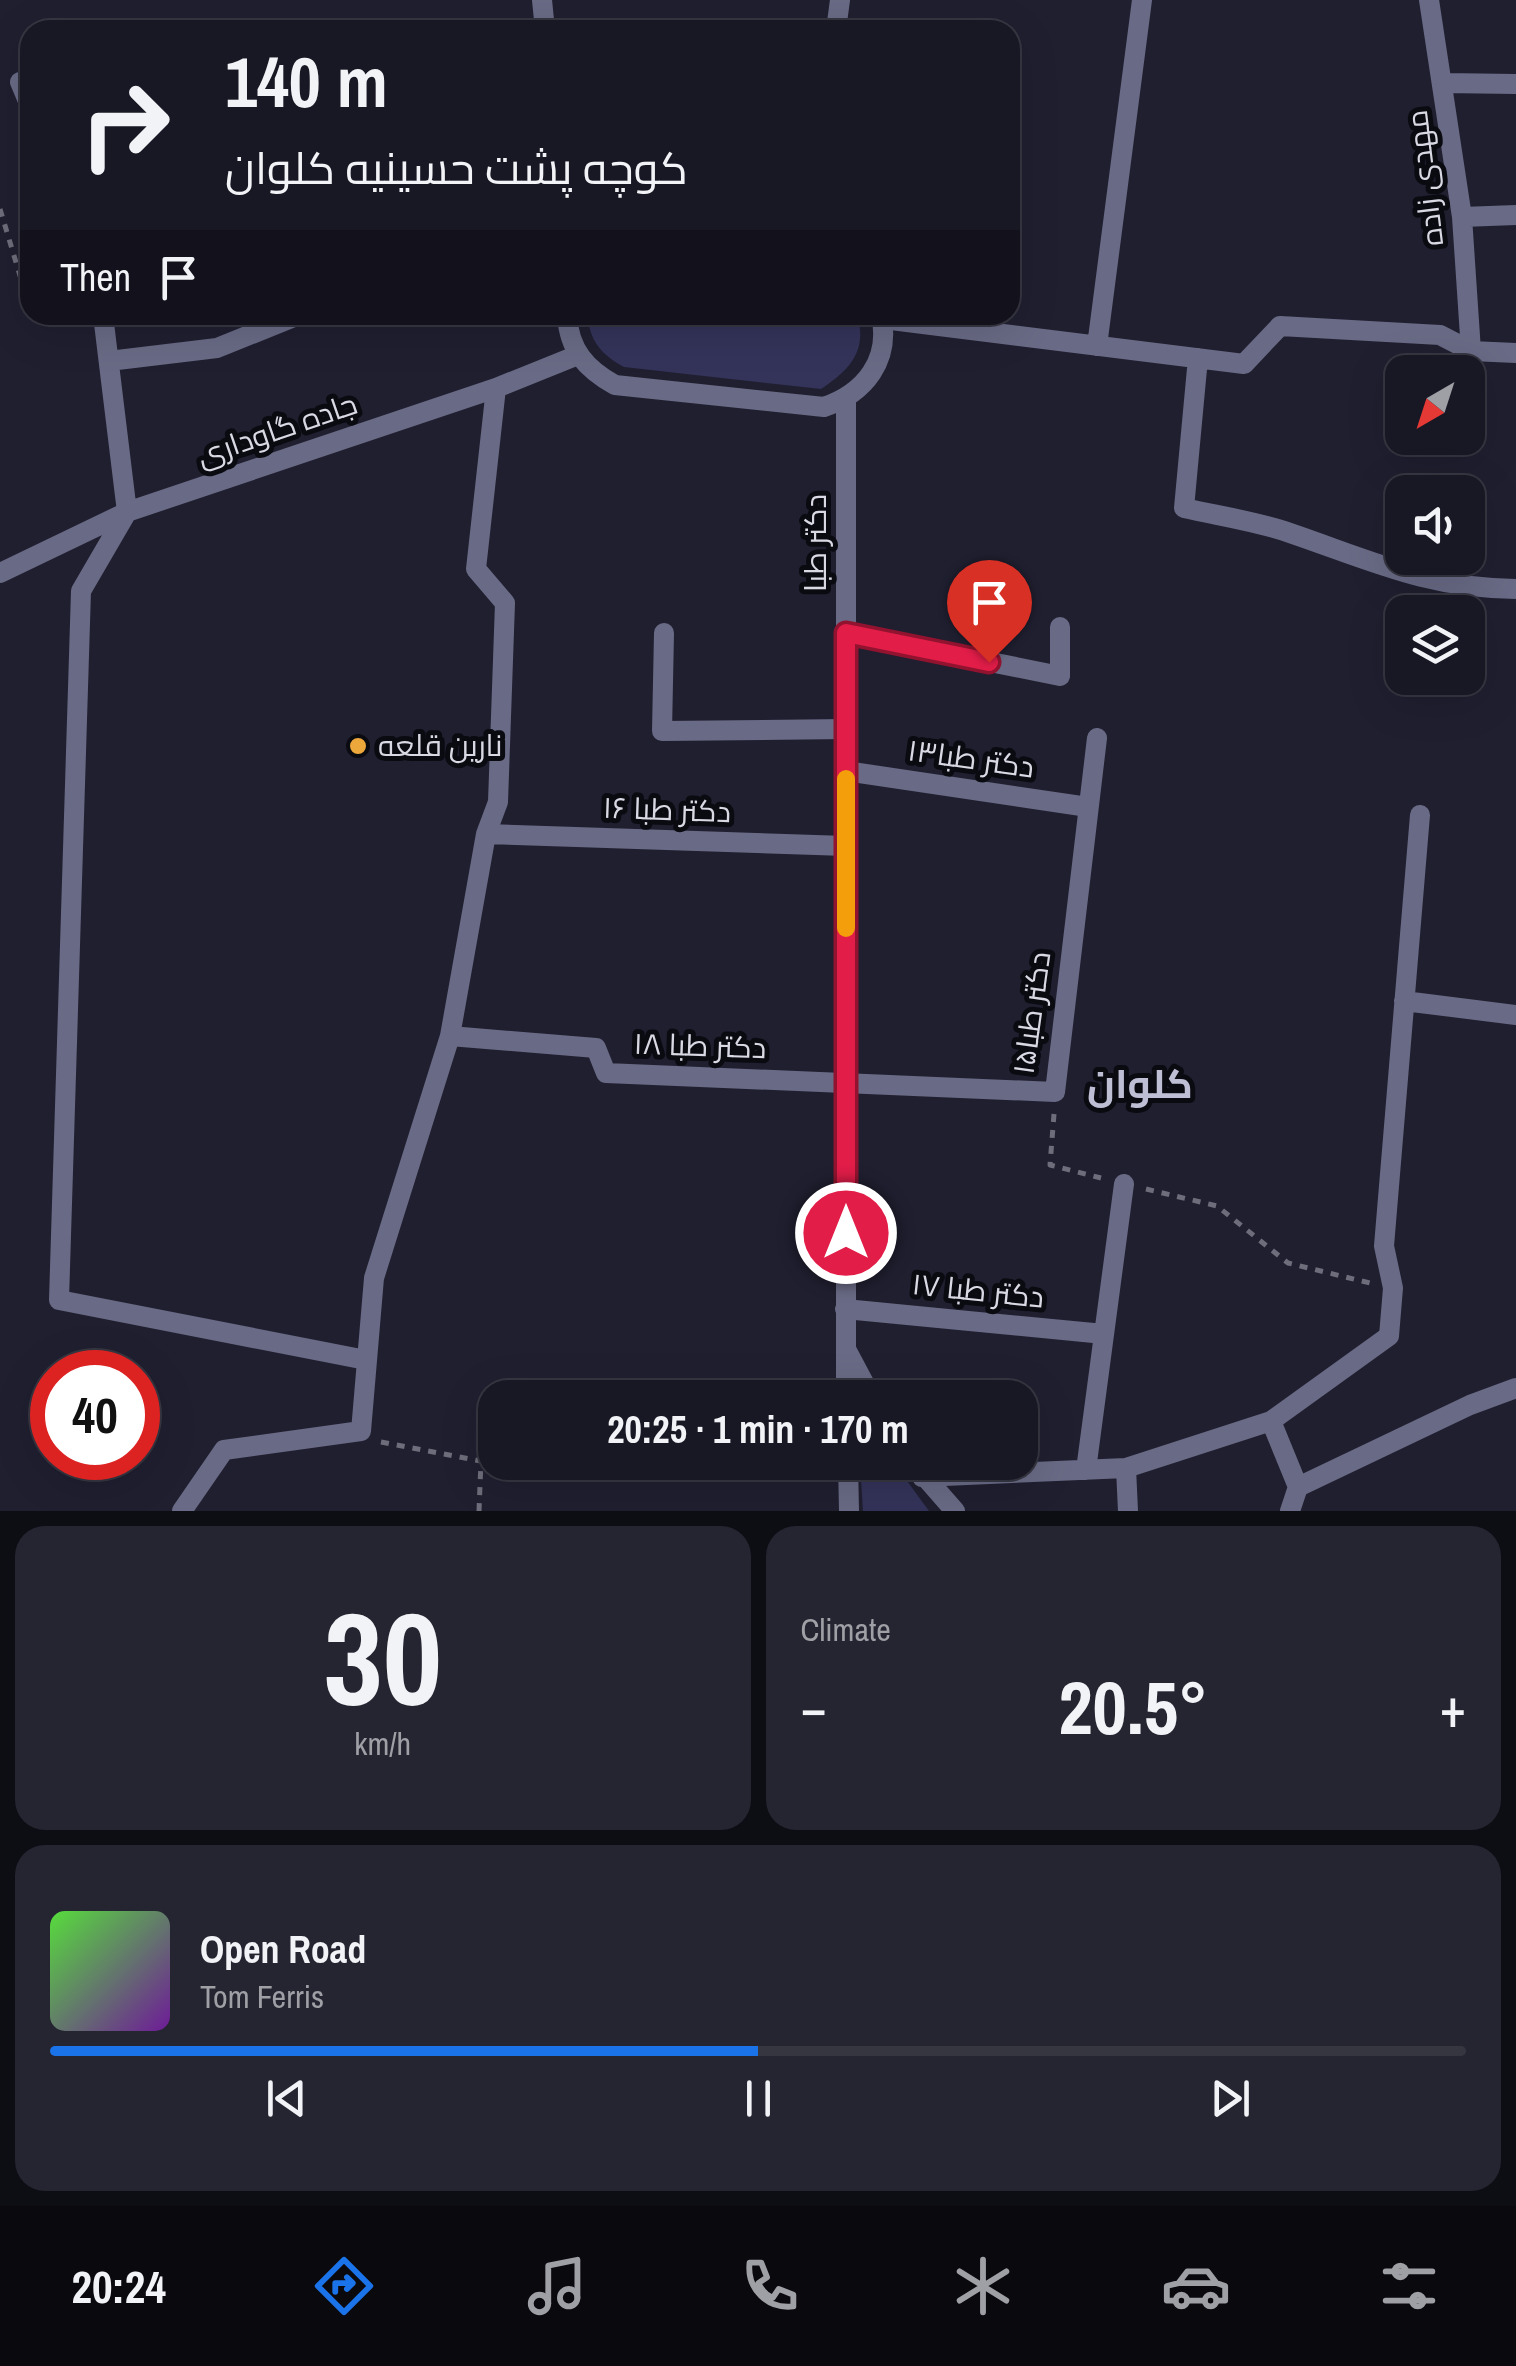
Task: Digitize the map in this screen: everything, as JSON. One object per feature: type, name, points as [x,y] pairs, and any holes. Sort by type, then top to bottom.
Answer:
[{"type":"street","points":[[1097,346],[1142,0]]},
{"type":"street","name":"مهدی زاده","points":[[1429,0],[1462,217],[1471,351]]},
{"type":"street","points":[[1444,83],[1516,84]]},
{"type":"street","points":[[1462,217],[1516,216]]},
{"type":"street","points":[[104,325],[127,512],[81,591],[59,1300],[366,1360]]},
{"type":"street","points":[[109,360],[216,348],[274,325]]},
{"type":"street","points":[[567,325],[578,355],[594,373],[615,385],[824,407],[846,399],[878,365],[884,342],[883,325]]},
{"type":"street","points":[[941,325],[1244,364],[1280,326],[1440,335],[1471,351],[1516,352]]},
{"type":"street","name":"جاده گاوداری","points":[[0,573],[127,512],[496,388],[578,355]]},
{"type":"street","points":[[1198,358],[1184,508],[1286,532],[1369,563],[1462,588],[1516,589]]},
{"type":"street","points":[[182,1511],[224,1450],[361,1431],[374,1278],[450,1036],[486,834],[498,802],[504,602],[476,569],[496,388]]},
{"type":"street","name":"دکتر طبا","points":[[846,399],[846,1380]]},
{"type":"street","points":[[846,633],[1060,676],[1060,627]]},
{"type":"street","points":[[664,633],[662,731],[846,729]]},
{"type":"street","name":"دکتر طبا۱۵","points":[[846,1080],[1055,1092],[1097,738]]},
{"type":"street","name":"دکتر طبا۱۳","points":[[846,771],[1088,807]]},
{"type":"street","points":[[1038,1470],[1126,1468],[1271,1421],[1389,1336],[1392,1288],[1384,1246],[1420,815]]},
{"type":"street","name":"دکتر طبا ۱۶","points":[[486,834],[846,846]]},
{"type":"street","points":[[1404,1001],[1516,1015]]},
{"type":"street","name":"دکتر طبا ۱۸","points":[[450,1036],[596,1048],[606,1073],[846,1080]]},
{"type":"street","points":[[1086,1470],[1124,1184]]},
{"type":"street","name":"دکتر طبا ۱۷","points":[[846,1309],[1104,1334]]},
{"type":"street","points":[[845,1346],[863,1380]]},
{"type":"street","points":[[1298,1487],[1470,1404],[1516,1388]]},
{"type":"street","points":[[1271,1421],[1298,1487],[1290,1511]]},
{"type":"street","points":[[1126,1468],[1128,1511]]},
{"type":"street","points":[[848,1480],[848,1511]]},
{"type":"street","points":[[927,1480],[956,1511]]},
{"type":"path","points":[[0,209],[20,275]]},
{"type":"path","points":[[1055,1092],[1050,1166],[1217,1206],[1288,1263],[1392,1288]]},
{"type":"path","points":[[371,1440],[481,1460],[479,1511]]},
{"type":"shaded area","points":[[590,325],[860,325],[860,339],[848,366],[821,389],[624,367],[598,346]]},
{"type":"shaded area","points":[[861,1480],[906,1480],[929,1511],[863,1511]]},
{"type":"slow traffic","points":[[846,779],[846,928]]},
{"type":"place","name":"نارین قلعه","points":[[358,746]]},
{"type":"district","name":"کلوان","points":[[1140,1084]]},
{"type":"route","points":[[846,1233],[846,633],[989,662]]}]
